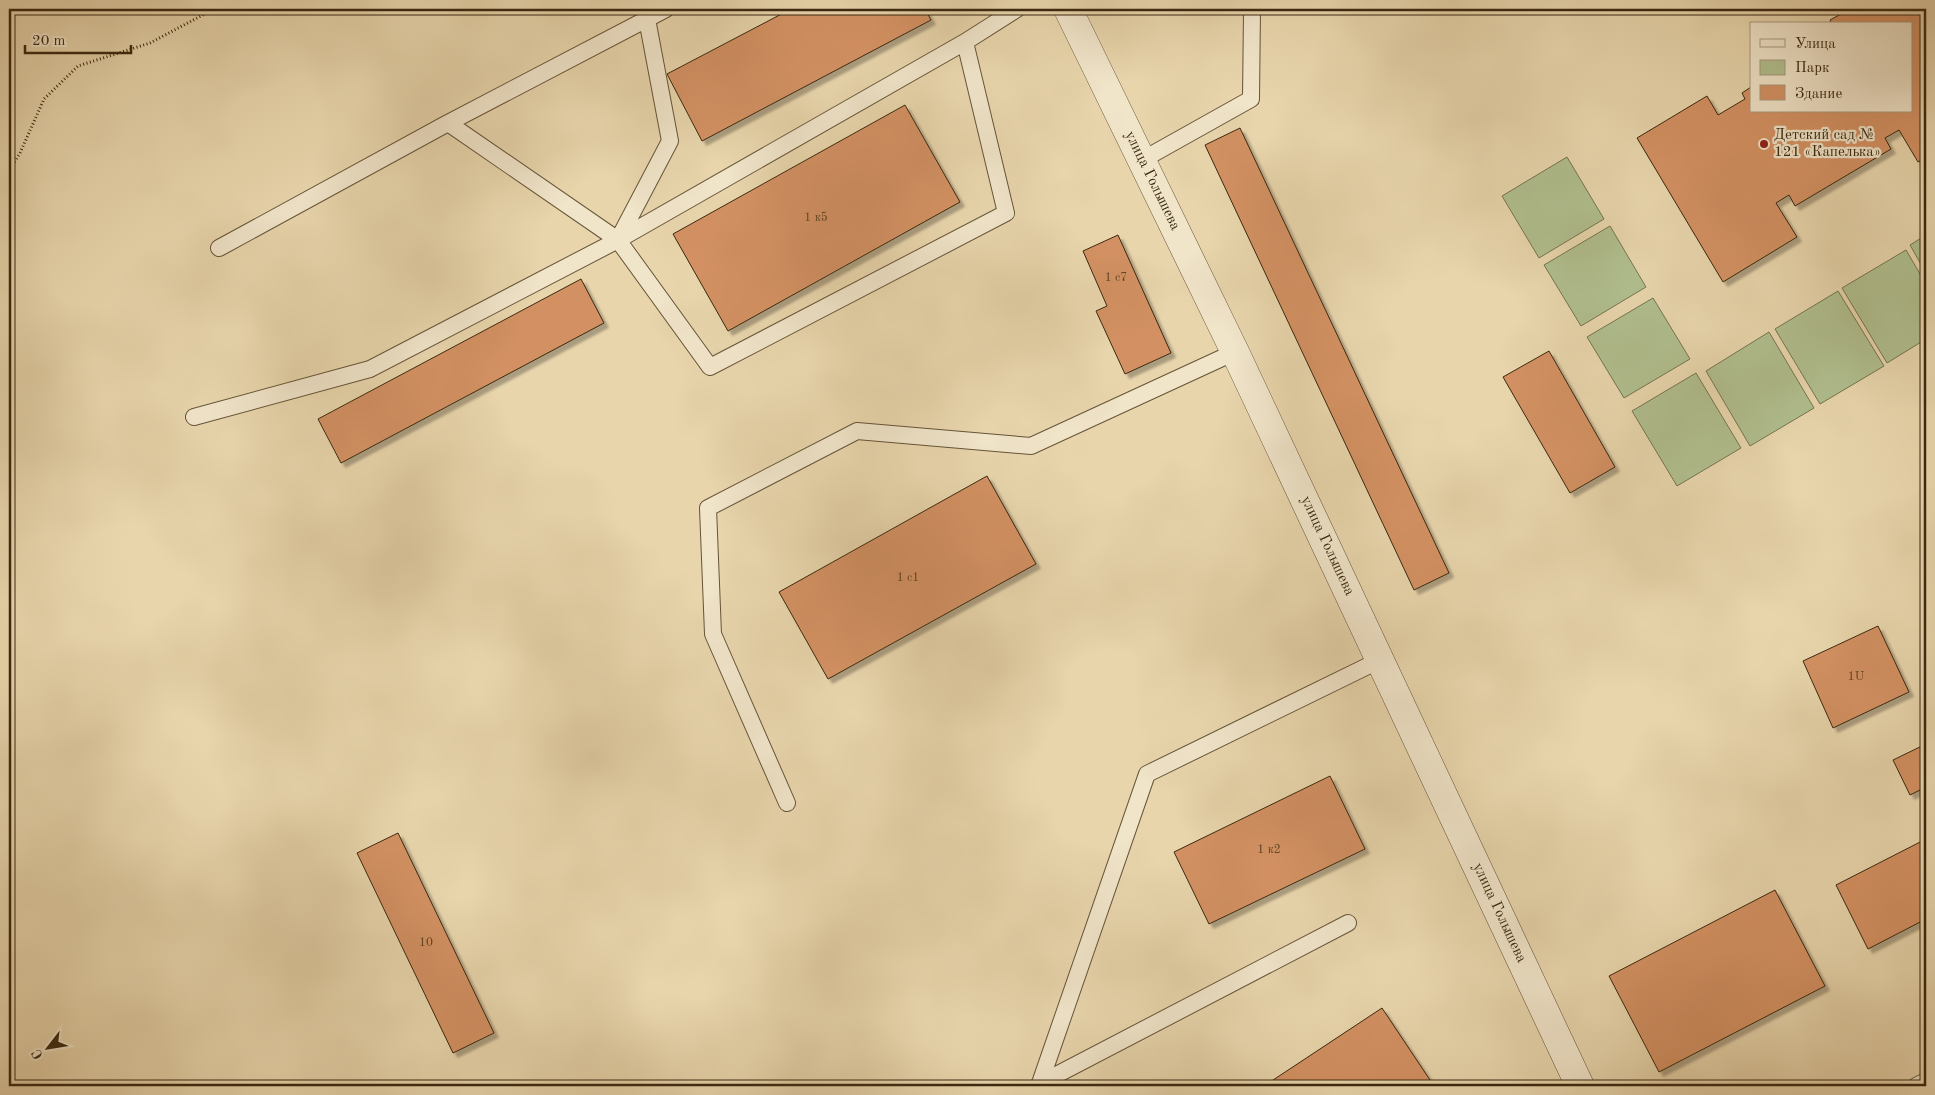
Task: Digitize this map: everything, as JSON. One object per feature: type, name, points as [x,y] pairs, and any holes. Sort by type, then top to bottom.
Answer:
[{"type":"street","name":"улица Голышева","points":[[1068,9],[1235,352],[1580,1086]]},
{"type":"lane","points":[[219,248],[448,123],[666,9]]},
{"type":"lane","points":[[194,417],[370,369],[618,240],[966,42],[1017,9]]},
{"type":"lane","points":[[1142,160],[1251,99],[1252,9]]},
{"type":"lane","points":[[618,240],[670,141],[647,19]]},
{"type":"lane","points":[[448,123],[618,240],[710,367],[1006,213],[966,42]]},
{"type":"lane","points":[[787,803],[713,634],[708,508],[857,431],[1031,446],[1235,352]]},
{"type":"lane","points":[[1039,1085],[1147,774],[1380,660]]},
{"type":"lane","points":[[1039,1085],[1348,923]]},
{"type":"lane","points":[[1916,1086],[1926,1081]]},
{"type":"path","points":[[9,171],[20,153],[44,99],[78,66],[150,43],[214,9]]},
{"type":"green space","points":[[1567,157],[1604,219],[1539,258],[1502,196]]},
{"type":"green space","points":[[1610,226],[1646,287],[1581,326],[1544,265]]},
{"type":"green space","points":[[1926,235],[1926,273],[1910,245]]},
{"type":"green space","points":[[1906,250],[1926,284],[1926,339],[1887,363],[1842,288]]},
{"type":"green space","points":[[1838,291],[1884,366],[1820,404],[1775,329]]},
{"type":"green space","points":[[1653,298],[1690,359],[1624,398],[1587,337]]},
{"type":"green space","points":[[1769,332],[1814,408],[1750,446],[1706,371]]},
{"type":"green space","points":[[1696,373],[1741,448],[1677,486],[1632,411]]},
{"type":"building","points":[[791,9],[925,9],[931,20],[702,141],[667,74]]},
{"type":"building","name":"Детский сад № 121 «Капелька»","points":[[1850,9],[1917,9],[1926,25],[1926,157],[1918,162],[1899,130],[1885,138],[1891,149],[1795,206],[1789,195],[1776,203],[1797,237],[1723,282],[1637,138],[1707,96],[1718,115],[1745,99],[1742,93],[1750,88],[1750,112],[1912,112],[1912,22],[1831,22],[1830,20]]},
{"type":"building","points":[[905,105],[960,202],[728,331],[673,234]]},
{"type":"building","points":[[1240,128],[1449,573],[1414,590],[1205,145]]},
{"type":"building","points":[[1118,235],[1171,353],[1125,374],[1096,311],[1107,306],[1083,251]]},
{"type":"building","points":[[581,279],[604,323],[341,463],[318,419]]},
{"type":"building","points":[[1549,351],[1615,467],[1570,493],[1503,377]]},
{"type":"building","points":[[987,476],[1036,564],[828,679],[779,592]]},
{"type":"building","points":[[1878,626],[1909,692],[1833,728],[1803,661]]},
{"type":"building","points":[[1926,744],[1926,787],[1910,795],[1893,760]]},
{"type":"building","points":[[1330,776],[1365,849],[1209,924],[1174,852]]},
{"type":"building","points":[[398,833],[494,1033],[453,1053],[357,853]]},
{"type":"building","points":[[1926,839],[1926,919],[1868,949],[1836,885]]},
{"type":"building","points":[[1775,890],[1825,986],[1659,1072],[1609,976]]},
{"type":"building","points":[[1382,1008],[1434,1086],[1264,1086]]},
{"type":"place","name":"Детский сад № 121 «Капелька»","points":[[1764,144]]}]
